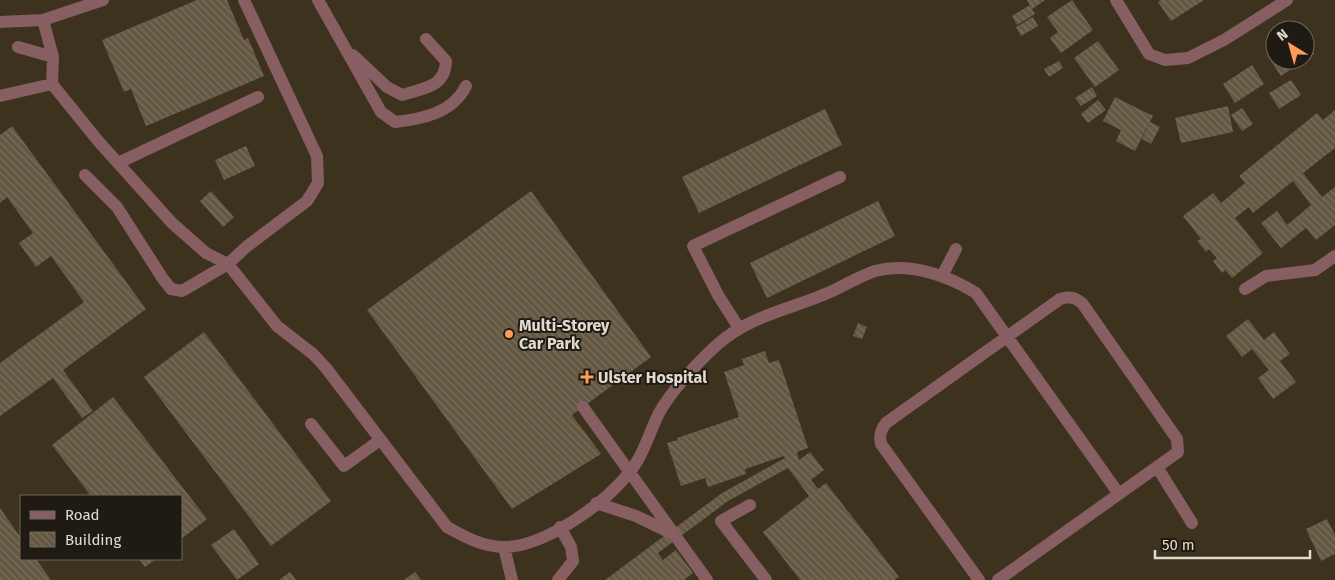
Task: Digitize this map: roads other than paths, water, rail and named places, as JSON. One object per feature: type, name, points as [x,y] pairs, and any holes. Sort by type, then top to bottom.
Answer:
[{"type":"street","points":[[0,22],[43,20],[103,0]]},
{"type":"street","points":[[85,175],[117,207],[163,279],[172,289],[182,291],[228,264],[246,247],[307,201],[318,183],[316,156],[244,0]]},
{"type":"street","points":[[318,0],[381,112],[395,122],[415,120],[448,108],[462,95],[466,86]]},
{"type":"street","points":[[1116,0],[1149,54],[1165,60],[1188,58],[1224,40],[1287,0]]},
{"type":"street","points":[[43,20],[53,57],[52,84],[118,163],[172,223],[206,253],[228,264],[277,326],[313,354],[326,368],[447,528],[468,539],[504,547],[538,539],[560,527],[596,504],[610,493],[629,473],[661,411],[718,345],[739,328],[754,319],[821,296],[875,271],[895,268],[916,270],[942,276],[976,293],[1119,494]]},
{"type":"street","points":[[342,44],[388,87],[402,95],[437,84],[446,72],[446,61],[426,39]]},
{"type":"street","points":[[18,48],[53,57]]},
{"type":"street","points":[[0,96],[52,84]]},
{"type":"street","points":[[118,163],[258,96]]},
{"type":"street","points":[[739,328],[718,295],[692,246],[840,177]]},
{"type":"street","points":[[942,276],[956,248]]},
{"type":"street","points":[[1245,289],[1266,276],[1315,270],[1335,256]]},
{"type":"street","points":[[979,580],[886,451],[880,437],[886,423],[1060,299],[1067,296],[1082,303],[1177,439],[1179,445],[1178,452],[998,580]]},
{"type":"street","points":[[583,407],[707,580]]},
{"type":"street","points":[[311,424],[344,466],[380,440]]},
{"type":"street","points":[[1157,467],[1192,523]]},
{"type":"street","points":[[596,504],[636,516],[673,534]]},
{"type":"street","points":[[750,505],[721,522],[766,580]]},
{"type":"street","points":[[558,580],[573,562],[571,547],[560,527]]},
{"type":"street","points":[[504,547],[512,580]]},
{"type":"place","name":"Multi-Storey Car Park","points":[[509,334]]},
{"type":"place","name":"Ulster Hospital","points":[[587,377]]}]
